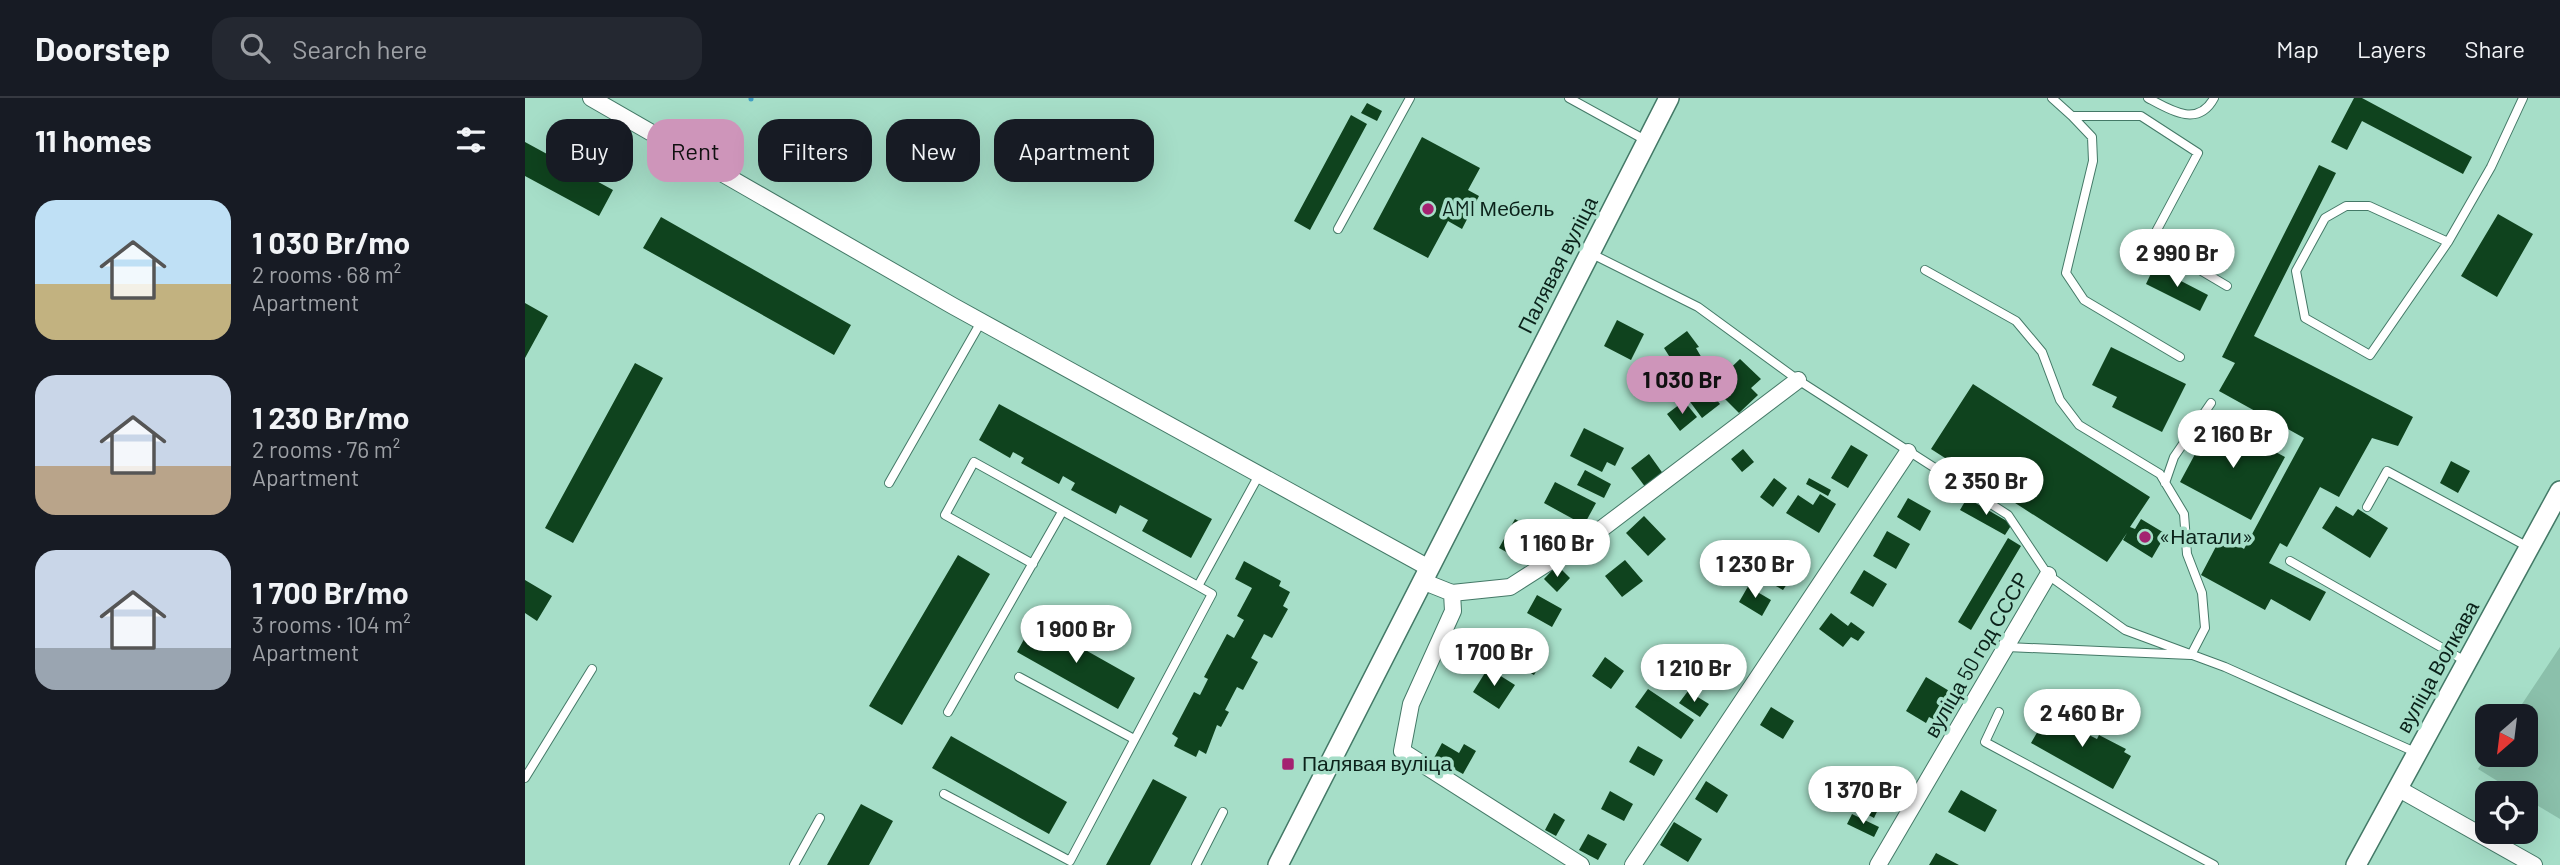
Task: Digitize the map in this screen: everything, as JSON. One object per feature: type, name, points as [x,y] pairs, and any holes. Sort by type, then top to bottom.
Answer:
[{"type":"street","points":[[591,98],[981,322],[1259,475],[1426,574],[1452,593],[1510,587],[1604,527],[1798,380]]},
{"type":"street","name":"Палявая вуліца","points":[[1279,865],[1669,98]]},
{"type":"street","points":[[1633,865],[1907,452]]},
{"type":"street","name":"вуліца Волкава","points":[[2356,865],[2560,491]]},
{"type":"street","name":"вуліца 50 год СССР","points":[[1878,865],[2048,575]]},
{"type":"street","points":[[1452,593],[1453,611],[1411,705],[1402,751],[1581,865]]},
{"type":"street","points":[[2399,789],[2534,865]]},
{"type":"lane","points":[[1338,229],[1410,98]]},
{"type":"lane","points":[[2052,98],[2092,137],[2093,161],[2066,273],[2084,300],[2180,357]]},
{"type":"lane","points":[[2148,98],[2188,116],[2203,112],[2214,98]]},
{"type":"lane","points":[[2448,242],[2369,206],[2346,206],[2325,218],[2296,271],[2305,318],[2370,355],[2448,242],[2491,167],[2523,98]]},
{"type":"lane","points":[[1571,99],[1647,141]]},
{"type":"lane","points":[[2072,116],[2141,116],[2198,153],[2151,241],[2227,286]]},
{"type":"lane","points":[[1589,253],[1699,307],[1798,380],[2008,515],[2048,575],[2125,630],[2191,655],[2417,753]]},
{"type":"lane","points":[[1925,270],[2016,321],[2042,352],[2060,400],[2079,425],[2160,474],[2184,514],[2187,554],[2202,593],[2205,628],[2191,655]]},
{"type":"lane","points":[[889,483],[981,322]]},
{"type":"lane","points":[[2165,483],[2174,457],[2211,403]]},
{"type":"lane","points":[[944,794],[1070,861],[1212,594],[974,462],[945,515],[1033,564]]},
{"type":"lane","points":[[2367,507],[2387,471],[2529,548]]},
{"type":"lane","points":[[1198,586],[1259,475]]},
{"type":"lane","points":[[949,712],[1062,512]]},
{"type":"lane","points":[[2290,561],[2467,662]]},
{"type":"lane","points":[[2006,647],[2191,655]]},
{"type":"lane","points":[[525,778],[592,669]]},
{"type":"lane","points":[[1019,677],[1134,739]]},
{"type":"lane","points":[[1999,712],[1985,742],[2214,865]]},
{"type":"lane","points":[[1196,865],[1223,811]]},
{"type":"lane","points":[[794,865],[820,818]]},
{"type":"green space","points":[[2560,647],[2560,819],[2538,806],[2538,781],[2498,781],[2478,769],[2538,767],[2538,704],[2522,704]]},
{"type":"building","points":[[2354,98],[2362,98],[2472,157],[2463,174],[2362,121],[2347,150],[2331,142]]},
{"type":"building","points":[[1367,103],[1382,111],[1377,121],[1361,113]]},
{"type":"building","points":[[1351,115],[1367,124],[1310,230],[1294,221]]},
{"type":"building","name":"AMI Мебель","points":[[1422,137],[1480,168],[1468,190],[1479,196],[1462,229],[1448,221],[1428,258],[1373,229]]},
{"type":"building","points":[[525,142],[546,153],[546,182],[598,182],[613,190],[599,216],[525,176]]},
{"type":"building","points":[[2319,165],[2336,173],[2254,336],[2413,417],[2398,446],[2372,438],[2339,497],[2320,487],[2287,547],[2280,543],[2269,563],[2326,592],[2310,621],[2271,599],[2265,610],[2201,575],[2222,535],[2244,549],[2304,438],[2219,391],[2235,363],[2222,357]]},
{"type":"building","points":[[2498,214],[2533,234],[2497,297],[2461,276]]},
{"type":"building","points":[[661,217],[851,325],[834,355],[643,248]]},
{"type":"building","points":[[2154,267],[2208,295],[2200,311],[2146,284]]},
{"type":"building","points":[[525,303],[548,316],[525,358]]},
{"type":"building","points":[[1617,320],[1644,334],[1631,360],[1604,346]]},
{"type":"building","points":[[1687,331],[1699,347],[1696,348],[1703,360],[1701,366],[1683,378],[1664,348]]},
{"type":"building","points":[[2111,347],[2186,384],[2162,432],[2112,407],[2117,397],[2092,385]]},
{"type":"building","points":[[1740,359],[1761,379],[1751,388],[1758,395],[1739,413],[1719,393],[1725,387],[1718,380]]},
{"type":"building","points":[[635,363],[663,378],[573,543],[545,528]]},
{"type":"building","points":[[1973,384],[2150,497],[2130,527],[2135,529],[2141,519],[2166,534],[2152,558],[2123,540],[2127,533],[2107,562],[1931,449]]},
{"type":"building","points":[[1706,386],[1720,404],[1702,418],[1688,399]]},
{"type":"building","points":[[1684,401],[1697,417],[1680,431],[1667,414]]},
{"type":"building","points":[[999,404],[1212,519],[1191,558],[1142,531],[1148,520],[1120,505],[1116,514],[1071,490],[1075,483],[1063,476],[1059,484],[1021,463],[1024,458],[1013,452],[1010,458],[979,440]]},
{"type":"building","points":[[2214,419],[2285,457],[2251,520],[2180,482]]},
{"type":"building","points":[[1584,428],[1624,448],[1615,466],[1607,462],[1602,472],[1570,456]]},
{"type":"building","points":[[1851,445],[1868,455],[1848,488],[1831,478]]},
{"type":"building","points":[[1743,449],[1754,462],[1742,472],[1731,459]]},
{"type":"building","points":[[1649,454],[1664,475],[1646,488],[1631,468]]},
{"type":"building","points":[[2451,461],[2470,471],[2458,493],[2440,483]]},
{"type":"building","points":[[1585,470],[1611,484],[1604,498],[1577,485]]},
{"type":"building","points":[[1774,478],[1787,488],[1773,507],[1760,497]]},
{"type":"building","points":[[1809,478],[1831,490],[1828,496],[1806,484]]},
{"type":"building","points":[[1555,482],[1596,503],[1584,525],[1544,503]]},
{"type":"building","points":[[1820,494],[1836,504],[1819,533],[1786,513],[1798,495],[1813,505]]},
{"type":"building","points":[[1908,498],[1931,511],[1920,531],[1897,517]]},
{"type":"building","points":[[1967,498],[2012,524],[2005,535],[1960,510]]},
{"type":"building","points":[[2336,506],[2353,516],[2358,509],[2388,528],[2370,558],[2322,528]]},
{"type":"building","points":[[1644,516],[1666,539],[1648,556],[1626,533]]},
{"type":"building","points":[[1515,519],[1541,534],[1525,562],[1499,548]]},
{"type":"building","points":[[1887,531],[1910,544],[1896,569],[1873,556]]},
{"type":"building","points":[[2008,538],[2021,546],[1971,630],[1958,622]]},
{"type":"building","points":[[958,555],[990,574],[902,725],[869,706]]},
{"type":"building","points":[[1625,560],[1643,581],[1622,597],[1605,576]]},
{"type":"building","points":[[1244,561],[1281,581],[1279,586],[1290,592],[1283,606],[1288,609],[1272,638],[1264,634],[1251,658],[1258,662],[1243,690],[1237,687],[1225,710],[1229,712],[1221,727],[1217,725],[1206,754],[1199,750],[1196,757],[1174,746],[1178,738],[1172,734],[1194,692],[1200,695],[1208,679],[1204,677],[1227,634],[1234,638],[1244,620],[1237,616],[1252,588],[1235,579]]},
{"type":"building","points":[[1557,565],[1570,578],[1557,592],[1544,579]]},
{"type":"building","points":[[1773,568],[1775,573],[1789,581],[1783,590],[1763,579],[1764,571]]},
{"type":"building","points":[[1864,570],[1887,584],[1873,607],[1850,593]]},
{"type":"building","points":[[525,580],[552,596],[537,621],[525,613]]},
{"type":"building","points":[[1750,583],[1757,587],[1754,590],[1771,600],[1762,616],[1739,602]]},
{"type":"building","points":[[1537,595],[1562,609],[1552,627],[1527,613]]},
{"type":"building","points":[[1831,613],[1848,626],[1851,622],[1865,632],[1858,641],[1851,637],[1843,647],[1819,629]]},
{"type":"building","points":[[1034,621],[1135,678],[1118,709],[1017,652]]},
{"type":"building","points":[[1508,634],[1545,655],[1534,675],[1497,655]]},
{"type":"building","points":[[1724,644],[1741,653],[1735,664],[1718,655]]},
{"type":"building","points":[[1605,657],[1624,671],[1611,689],[1592,676]]},
{"type":"building","points":[[1704,658],[1725,671],[1716,685],[1695,673]]},
{"type":"building","points":[[1488,668],[1515,685],[1499,709],[1473,692]]},
{"type":"building","points":[[1926,677],[1951,692],[1935,720],[1929,717],[1926,723],[1906,711]]},
{"type":"building","points":[[1648,689],[1694,720],[1681,739],[1635,707]]},
{"type":"building","points":[[1688,691],[1709,704],[1700,717],[1679,703]]},
{"type":"building","points":[[1771,707],[1794,721],[1783,739],[1760,725]]},
{"type":"building","points":[[2049,712],[2058,717],[2060,714],[2089,730],[2087,734],[2097,739],[2099,735],[2126,749],[2124,752],[2131,756],[2113,789],[2031,743]]},
{"type":"building","points":[[951,736],[1067,802],[1049,834],[932,768]]},
{"type":"building","points":[[1442,743],[1459,753],[1464,744],[1476,751],[1463,774],[1434,758]]},
{"type":"building","points":[[1638,746],[1663,760],[1654,776],[1629,762]]},
{"type":"building","points":[[1859,773],[1879,783],[1874,792],[1884,797],[1874,818],[1863,812],[1866,807],[1847,798]]},
{"type":"building","points":[[1153,779],[1187,797],[1150,865],[1106,865]]},
{"type":"building","points":[[1706,781],[1728,795],[1717,813],[1695,799]]},
{"type":"building","points":[[1961,790],[1997,810],[1985,832],[1948,812]]},
{"type":"building","points":[[1610,791],[1633,804],[1624,821],[1601,809]]},
{"type":"building","points":[[861,804],[893,821],[869,865],[827,865]]},
{"type":"building","points":[[1554,813],[1565,820],[1556,836],[1545,830]]},
{"type":"building","points":[[1852,814],[1879,827],[1874,837],[1847,824]]},
{"type":"building","points":[[1674,822],[1702,839],[1688,862],[1660,845]]},
{"type":"building","points":[[1588,834],[1607,844],[1598,860],[1579,850]]},
{"type":"building","points":[[1936,853],[1959,865],[1929,865]]},
{"type":"place","name":"AMI Мебель","points":[[1428,209]]},
{"type":"place","name":"«Натали»","points":[[2145,537]]},
{"type":"place","name":"Палявая вуліца","points":[[1288,764]]}]
